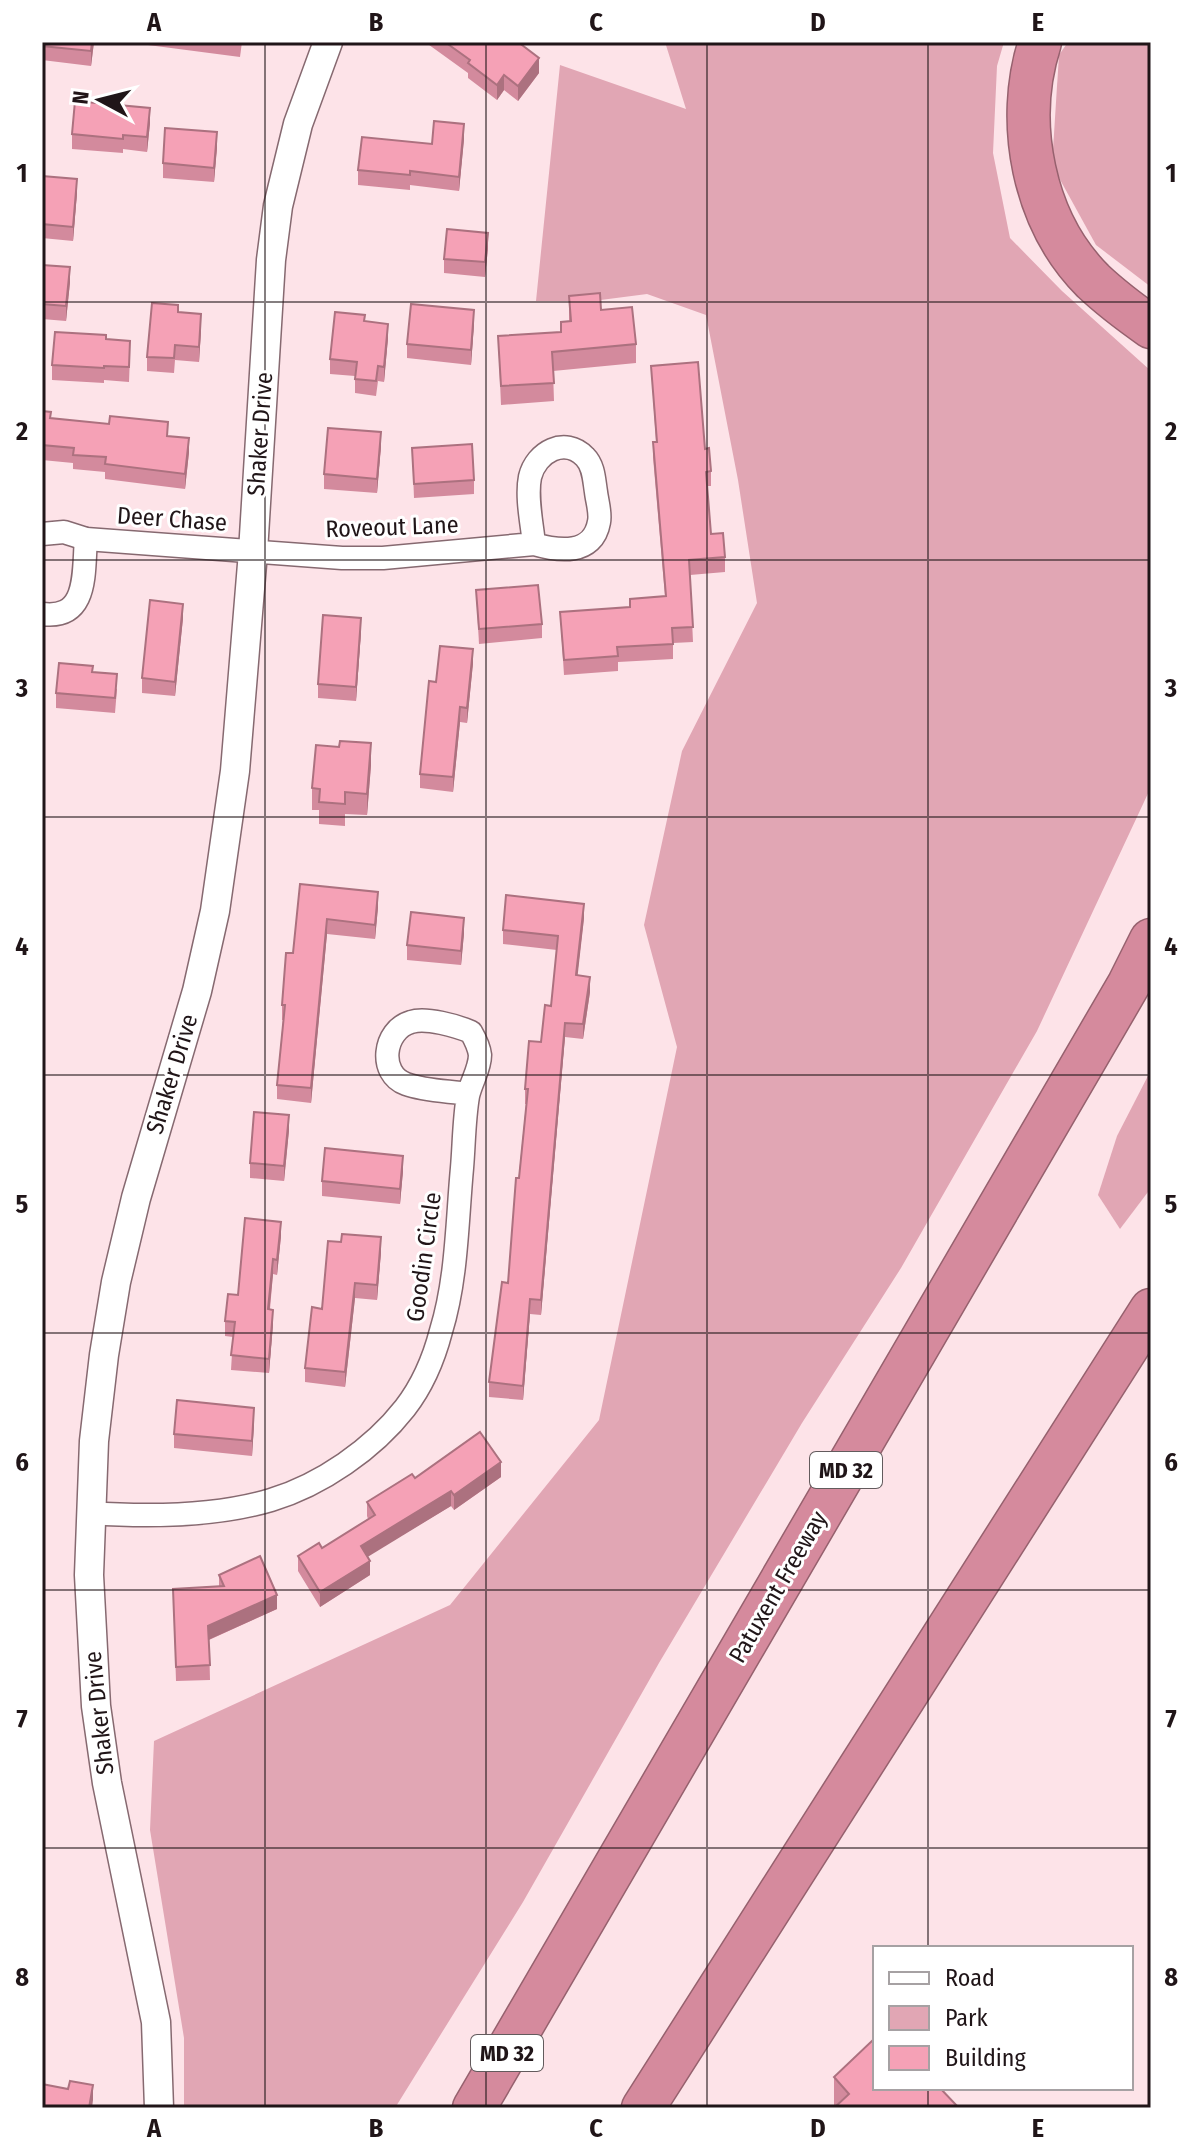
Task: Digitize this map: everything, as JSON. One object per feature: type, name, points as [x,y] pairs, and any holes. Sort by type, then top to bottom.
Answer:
[{"type":"highway","points":[[1040,42],[1029,92],[1028,130],[1046,209],[1064,243],[1092,280],[1151,327]]},
{"type":"highway","name":"Patuxent Freeway","points":[[474,2108],[1129,984],[1151,940]]},
{"type":"highway","points":[[643,2108],[1151,1310]]},
{"type":"highway","points":[[466,2108],[539,1998]]},
{"type":"street","name":"Shaker Drive","points":[[159,2108],[156,2022],[107,1783],[96,1706],[89,1575],[90,1513],[104,1355],[116,1282],[136,1198],[197,991],[215,911],[235,771],[253,552],[271,260],[278,206],[298,124],[328,42]]},
{"type":"street","name":"Roveout Lane","points":[[253,552],[383,558],[534,544],[558,551],[584,545],[595,533],[600,520],[592,469],[586,457],[574,449],[559,447],[546,451],[535,463],[530,479],[534,544]]},
{"type":"street","name":"Deer Chase","points":[[42,534],[64,532],[86,539],[253,552]]},
{"type":"street","name":"Deer Chase","points":[[42,614],[58,615],[69,611],[76,602],[82,589],[86,539]]},
{"type":"street","name":"Goodin Circle","points":[[90,1513],[189,1513],[234,1509],[273,1499],[312,1482],[344,1463],[377,1437],[406,1407],[429,1367],[442,1330],[451,1285],[468,1094]]},
{"type":"green space","points":[[665,42],[1004,42],[997,66],[993,153],[1010,238],[1062,291],[1151,371],[1151,787],[1037,1031],[901,1268],[802,1423],[659,1663],[523,1902],[395,2108],[184,2108],[184,2038],[150,1830],[154,1741],[450,1605],[599,1420],[677,1047],[644,925],[682,751],[757,603],[738,480],[706,315],[647,294],[593,301],[536,301],[560,65],[686,109]]},
{"type":"green space","points":[[1068,42],[1151,42],[1151,287],[1096,245],[1052,165],[1059,55]]},
{"type":"green space","points":[[1151,1070],[1151,1188],[1120,1229],[1098,1195],[1117,1136]]},
{"type":"building","points":[[42,42],[92,42],[91,51],[42,46]]},
{"type":"building","points":[[445,42],[518,42],[539,58],[518,86],[504,75],[497,85]]},
{"type":"building","points":[[75,101],[150,108],[147,137],[123,135],[123,139],[72,134]]},
{"type":"building","points":[[434,121],[464,124],[459,177],[410,171],[410,175],[358,170],[362,137],[432,144]]},
{"type":"building","points":[[165,128],[217,132],[214,168],[163,163]]},
{"type":"building","points":[[42,176],[77,179],[73,227],[42,224]]},
{"type":"building","points":[[447,229],[488,233],[485,262],[444,259]]},
{"type":"building","points":[[42,265],[70,267],[66,306],[42,304]]},
{"type":"building","points":[[600,293],[601,310],[632,307],[636,344],[552,352],[554,383],[501,386],[498,336],[561,332],[561,322],[571,321],[569,296]]},
{"type":"building","points":[[152,303],[178,305],[178,312],[201,314],[199,347],[175,345],[174,358],[147,357]]},
{"type":"building","points":[[411,304],[474,310],[471,350],[407,344]]},
{"type":"building","points":[[335,312],[365,315],[364,321],[388,324],[384,367],[378,366],[376,381],[355,379],[357,362],[330,359]]},
{"type":"building","points":[[55,332],[106,335],[106,339],[130,341],[129,367],[52,365]]},
{"type":"building","points":[[698,362],[705,449],[709,448],[711,471],[706,472],[711,534],[723,533],[725,557],[689,560],[693,627],[672,628],[673,644],[617,647],[618,656],[564,660],[560,612],[630,607],[630,599],[666,596],[653,442],[657,442],[651,366]]},
{"type":"building","points":[[42,411],[51,412],[50,418],[109,424],[110,416],[168,422],[167,436],[189,438],[185,474],[105,464],[106,457],[73,455],[74,448],[42,445]]},
{"type":"building","points":[[328,428],[381,432],[377,479],[324,474]]},
{"type":"building","points":[[472,444],[474,480],[414,484],[412,448]]},
{"type":"building","points":[[538,585],[542,624],[479,629],[476,590]]},
{"type":"building","points":[[150,600],[183,604],[175,682],[142,678]]},
{"type":"building","points":[[323,615],[361,618],[356,687],[318,684]]},
{"type":"building","points":[[440,646],[473,649],[467,708],[460,707],[453,777],[420,774],[429,681],[436,682]]},
{"type":"building","points":[[59,663],[93,666],[92,672],[117,674],[115,698],[56,693]]},
{"type":"building","points":[[340,741],[371,743],[367,794],[345,792],[345,804],[319,802],[320,789],[312,788],[316,745],[339,747]]},
{"type":"building","points":[[300,884],[378,892],[375,925],[327,919],[311,1088],[277,1085],[285,1005],[282,1005],[286,953],[293,953]]},
{"type":"building","points":[[506,895],[584,904],[576,975],[590,977],[583,1024],[565,1023],[541,1300],[530,1299],[523,1386],[489,1382],[502,1282],[508,1283],[516,1178],[519,1178],[528,1089],[525,1089],[529,1041],[541,1042],[545,1005],[551,1006],[558,936],[503,930]]},
{"type":"building","points":[[411,912],[464,918],[461,951],[407,945]]},
{"type":"building","points":[[254,1112],[289,1115],[284,1166],[250,1163]]},
{"type":"building","points":[[325,1148],[403,1156],[400,1189],[322,1181]]},
{"type":"building","points":[[245,1218],[281,1222],[277,1260],[273,1259],[268,1309],[273,1310],[269,1359],[231,1355],[235,1322],[225,1321],[228,1294],[238,1295]]},
{"type":"building","points":[[342,1234],[381,1237],[377,1285],[355,1283],[345,1372],[305,1368],[312,1307],[322,1309],[328,1241],[341,1242]]},
{"type":"building","points":[[177,1400],[254,1408],[252,1441],[174,1434]]},
{"type":"building","points":[[480,1432],[501,1462],[454,1495],[451,1491],[361,1546],[370,1561],[320,1592],[298,1556],[319,1543],[322,1548],[375,1515],[367,1502],[412,1474],[415,1478]]},
{"type":"building","points":[[260,1556],[277,1595],[208,1626],[210,1665],[176,1667],[173,1589],[224,1586],[219,1575]]},
{"type":"building","points":[[873,2040],[873,2090],[942,2090],[959,2108],[834,2108],[849,2094],[834,2077]]},
{"type":"building","points":[[70,2081],[93,2085],[89,2108],[42,2108],[42,2084],[68,2089]]}]
